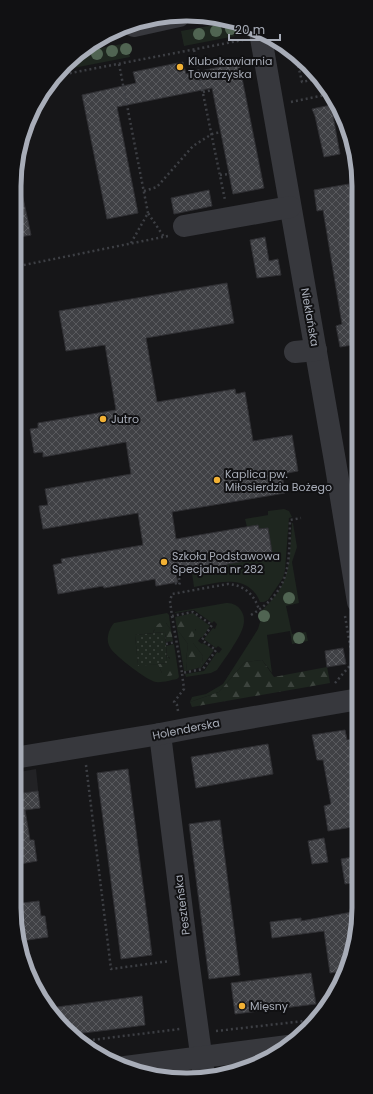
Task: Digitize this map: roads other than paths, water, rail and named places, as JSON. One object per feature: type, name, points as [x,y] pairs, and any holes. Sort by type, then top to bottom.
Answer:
[{"type":"street","name":"Niekłańska","points":[[261,38],[290,206],[305,351],[351,606]]},
{"type":"street","points":[[184,226],[290,206]]},
{"type":"street","name":"Holenderska","points":[[21,757],[160,734],[352,694]]},
{"type":"street","name":"Peszteńska","points":[[160,734],[203,1067]]},
{"type":"street","points":[[144,1067],[203,1067],[270,1051]]},
{"type":"place","name":"Klubokawiarnia Towarzyska","points":[[180,67]]},
{"type":"place","name":"Jutro","points":[[103,419]]},
{"type":"place","name":"Kaplica pw. Miłosierdzia Bożego","points":[[217,480]]},
{"type":"place","name":"Szkoła Podstawowa Specjalna nr 282","points":[[164,562]]},
{"type":"place","name":"Mięsny","points":[[242,1006]]}]
